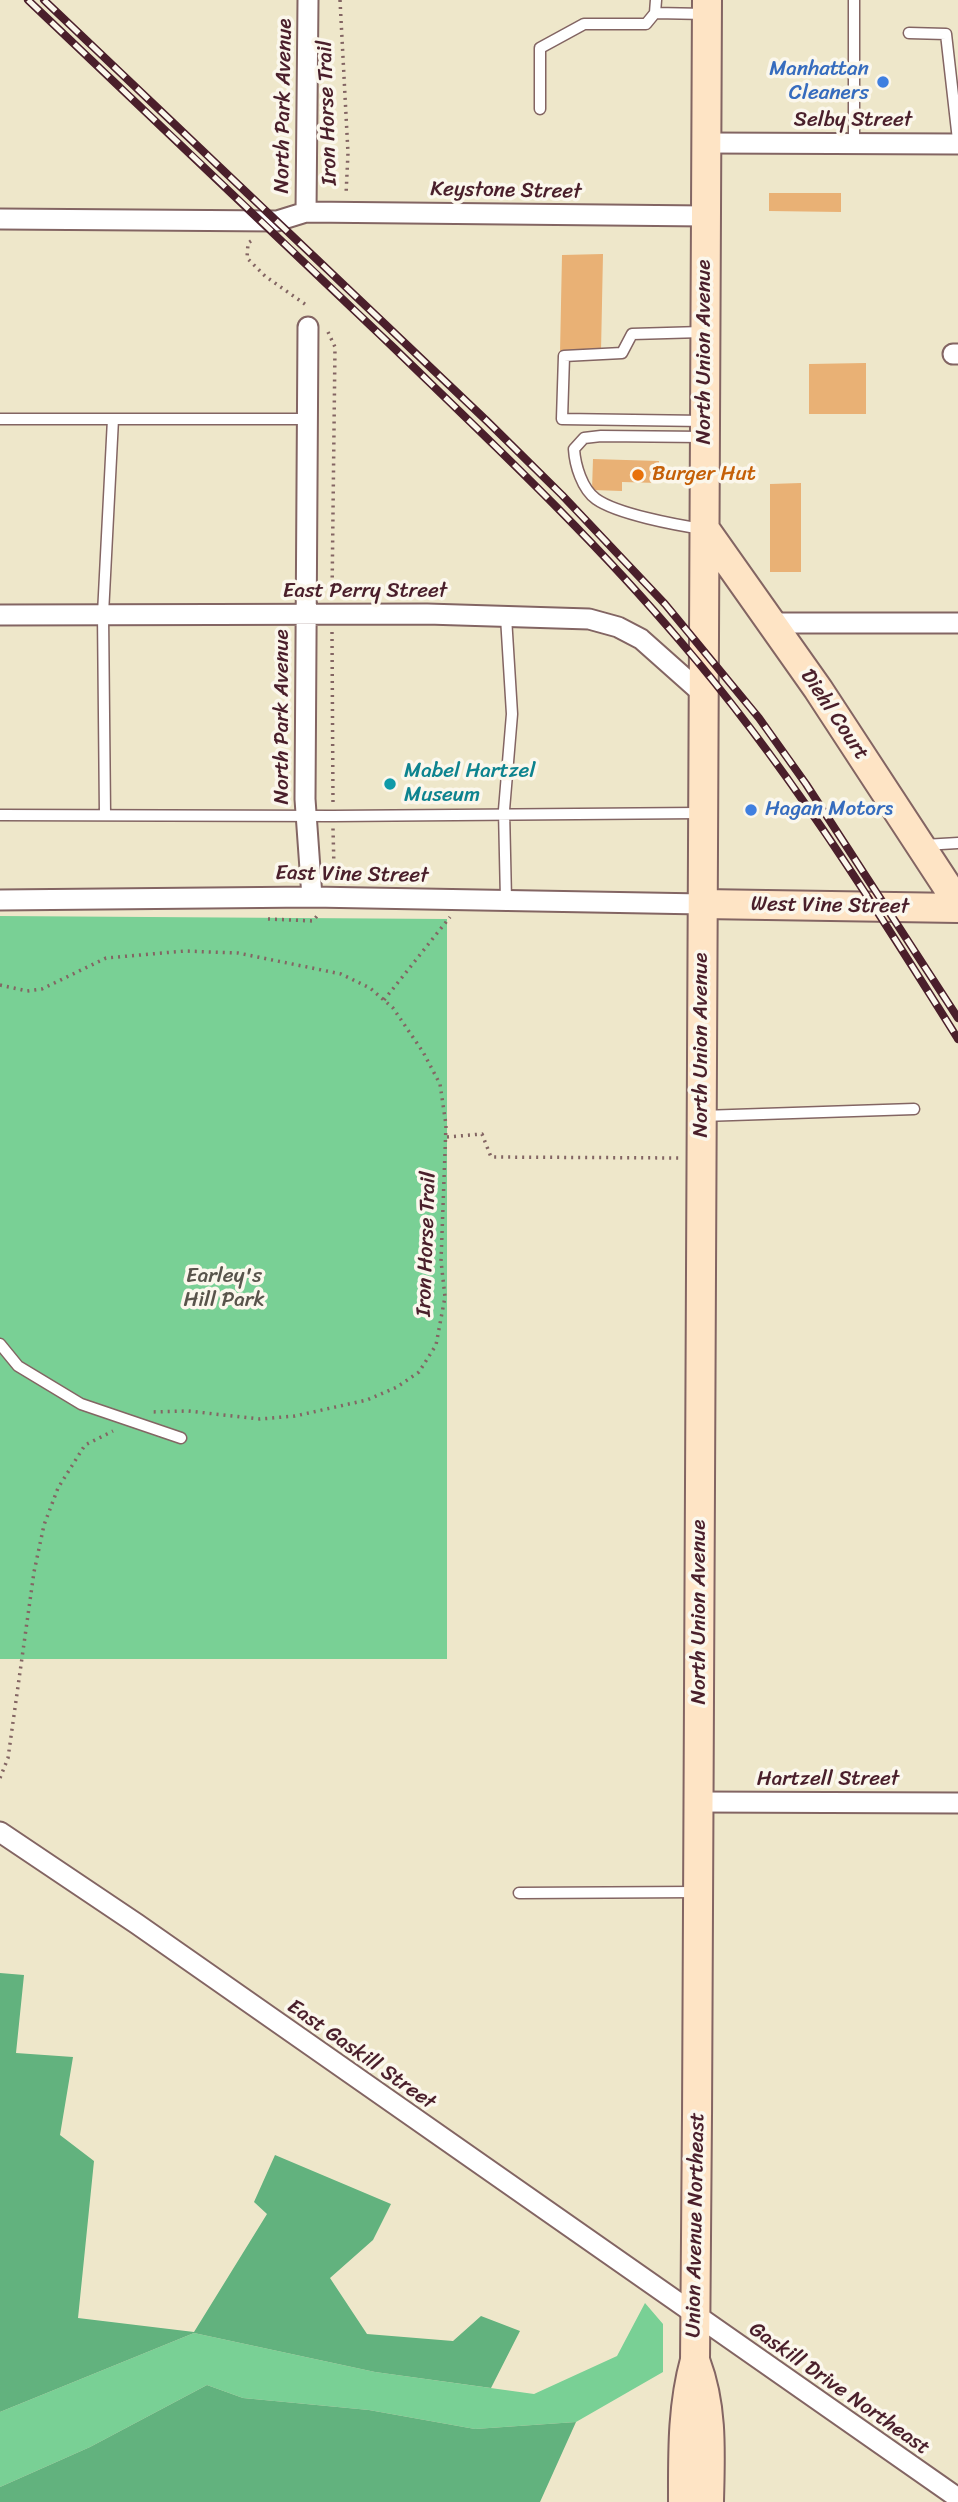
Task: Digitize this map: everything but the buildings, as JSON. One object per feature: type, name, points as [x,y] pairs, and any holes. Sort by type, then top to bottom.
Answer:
[{"type":"main road","name":"North Union Avenue","points":[[697,2091],[707,7]]},
{"type":"main road","name":"Diehl Court","points":[[705,529],[818,690],[958,905]]},
{"type":"main road","name":"West Vine Street","points":[[703,904],[958,905]]},
{"type":"main road","name":"Union Avenue Northeast","points":[[682,2502],[684,2418],[695,2360],[697,2091]]},
{"type":"main road","name":"Union Avenue Northeast","points":[[695,2360],[710,2427],[709,2502]]},
{"type":"street","name":"North Park Avenue","points":[[306,212],[308,0]]},
{"type":"street","name":"Selby Street","points":[[706,143],[958,142]]},
{"type":"street","name":"Keystone Street","points":[[0,219],[277,221],[306,212],[706,216]]},
{"type":"street","name":"North Park Avenue","points":[[308,327],[306,816],[312,897]]},
{"type":"street","name":"East Perry Street","points":[[0,615],[306,614],[589,619],[618,627],[641,639],[704,695]]},
{"type":"street","points":[[771,624],[958,623]]},
{"type":"street","name":"East Vine Street","points":[[0,900],[312,897],[703,904]]},
{"type":"street","name":"Hartzell Street","points":[[699,1802],[958,1803]]},
{"type":"street","name":"East Gaskill Street","points":[[0,1832],[137,1924],[695,2316]]},
{"type":"street","name":"Gaskill Drive Northeast","points":[[695,2316],[958,2498]]},
{"type":"lane","points":[[656,0],[656,13]]},
{"type":"lane","points":[[854,0],[854,144]]},
{"type":"lane","points":[[540,109],[540,48],[584,24],[646,24],[656,13],[707,7]]},
{"type":"lane","points":[[909,33],[946,34],[958,142]]},
{"type":"lane","points":[[705,332],[632,334],[622,353],[564,356],[562,419],[705,429]]},
{"type":"lane","points":[[0,419],[307,419]]},
{"type":"lane","points":[[105,815],[103,614],[113,419]]},
{"type":"lane","points":[[705,429],[601,436],[579,441],[574,449],[585,486],[594,498],[616,508],[682,526],[705,529]]},
{"type":"lane","points":[[506,617],[512,714],[504,814],[506,900]]},
{"type":"lane","points":[[0,814],[306,816],[703,813]]},
{"type":"lane","points":[[920,845],[958,843]]},
{"type":"lane","points":[[702,1116],[914,1109]]},
{"type":"lane","points":[[0,1344],[18,1366],[82,1404],[181,1438]]},
{"type":"lane","points":[[519,1893],[698,1892]]},
{"type":"path","name":"Iron Horse Trail","points":[[340,0],[348,153],[346,212]]},
{"type":"path","points":[[384,1000],[465,899]]},
{"type":"path","name":"Iron Horse Trail","points":[[0,985],[27,991],[42,989],[106,958],[198,951],[238,953],[341,974],[370,988],[393,1007],[423,1052],[440,1084],[446,1137],[441,1261],[445,1297],[436,1345],[419,1372],[397,1387],[367,1400],[295,1416],[260,1419],[188,1411],[152,1412],[129,1420],[120,1429],[85,1445],[58,1488],[44,1525],[34,1572],[8,1758],[0,1778]]},
{"type":"path","points":[[446,1137],[482,1134],[491,1157],[702,1158]]},
{"type":"green space","name":"Earley's Hill Park","points":[[0,916],[447,919],[447,1659],[0,1659]]},
{"type":"green space","points":[[0,1973],[24,1975],[16,2053],[73,2057],[60,2135],[94,2161],[78,2318],[194,2332],[267,2214],[254,2202],[275,2155],[391,2204],[373,2240],[330,2278],[367,2334],[453,2341],[481,2316],[520,2331],[491,2388],[375,2372],[194,2333],[0,2412]]},
{"type":"green space","points":[[645,2303],[663,2324],[663,2372],[576,2422],[475,2429],[369,2410],[243,2398],[207,2385],[90,2447],[0,2487],[0,2412],[194,2333],[375,2372],[534,2394],[617,2356]]},
{"type":"green space","points":[[207,2385],[243,2398],[369,2410],[475,2429],[576,2422],[540,2502],[0,2502],[0,2487],[90,2447]]},
{"type":"railway","points":[[28,0],[468,420],[647,602],[719,688],[792,785],[860,885],[958,1039]]},
{"type":"railway","points":[[44,0],[488,422],[562,495],[665,604],[759,718],[806,784],[958,1018]]},
{"type":"place","name":"Manhattan Cleaners","points":[[883,82]]},
{"type":"place","name":"Burger Hut","points":[[638,475]]},
{"type":"place","name":"Mabel Hartzel Museum","points":[[390,784]]},
{"type":"place","name":"Hagan Motors","points":[[751,810]]}]
